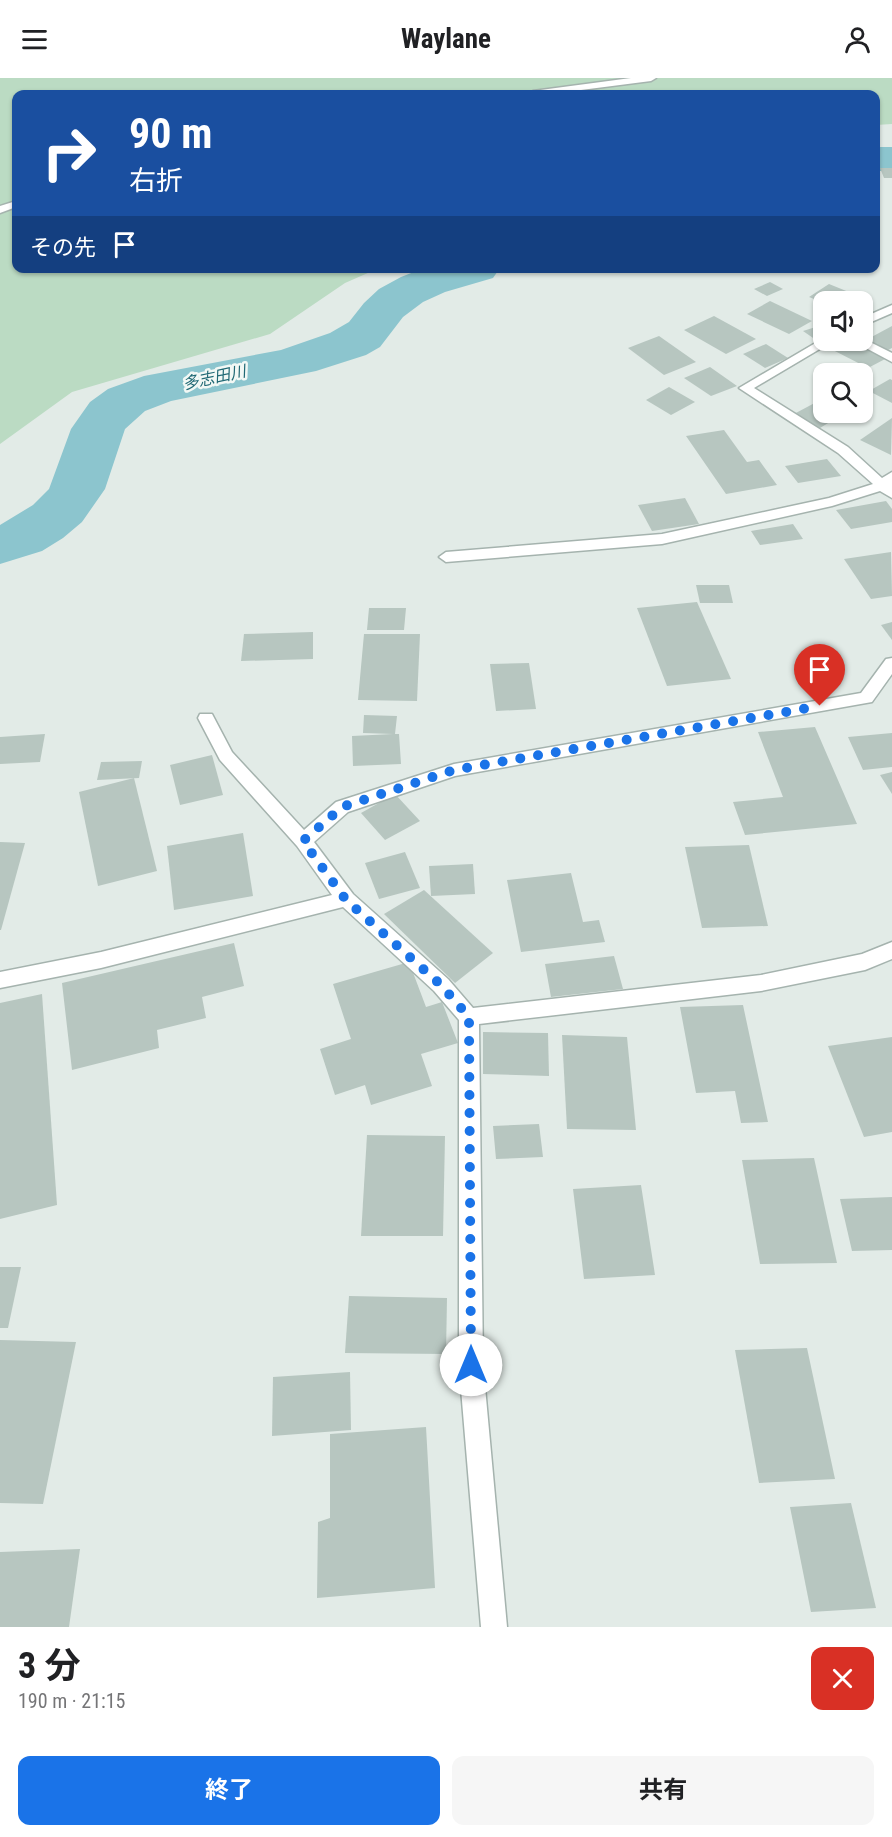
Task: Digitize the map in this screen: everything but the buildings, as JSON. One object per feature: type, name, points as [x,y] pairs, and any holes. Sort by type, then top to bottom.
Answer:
[{"type":"street","points":[[562,90],[651,78]]},
{"type":"street","points":[[873,318],[892,309]]},
{"type":"street","points":[[873,348],[892,358]]},
{"type":"street","points":[[813,349],[745,388],[843,450],[889,485]]},
{"type":"street","points":[[446,557],[662,539],[832,502],[889,485]]},
{"type":"street","points":[[303,841],[342,807],[454,770],[866,698],[892,663]]},
{"type":"street","points":[[206,718],[226,756],[303,841],[346,900],[441,985],[469,1017],[471,1365],[491,1614],[494,1627]]},
{"type":"street","points":[[0,980],[101,960],[346,900]]},
{"type":"street","points":[[469,1017],[761,983],[865,962],[892,950]]},
{"type":"green space","points":[[0,78],[892,78],[892,124],[880,125],[880,90],[12,90],[12,273],[368,273],[345,283],[270,334],[72,392],[0,444]]},
{"type":"waterway","name":"多志田川","points":[[880,159],[892,159]]},
{"type":"waterway","name":"多志田川","points":[[0,545],[21,538],[43,525],[70,500],[78,487],[98,429],[109,413],[127,400],[162,387],[281,365],[332,350],[362,337],[386,307],[406,292],[460,273]]},
{"type":"route","points":[[471,1365],[469,1017],[441,985],[346,900],[303,841],[342,807],[454,770],[820,706]]}]
